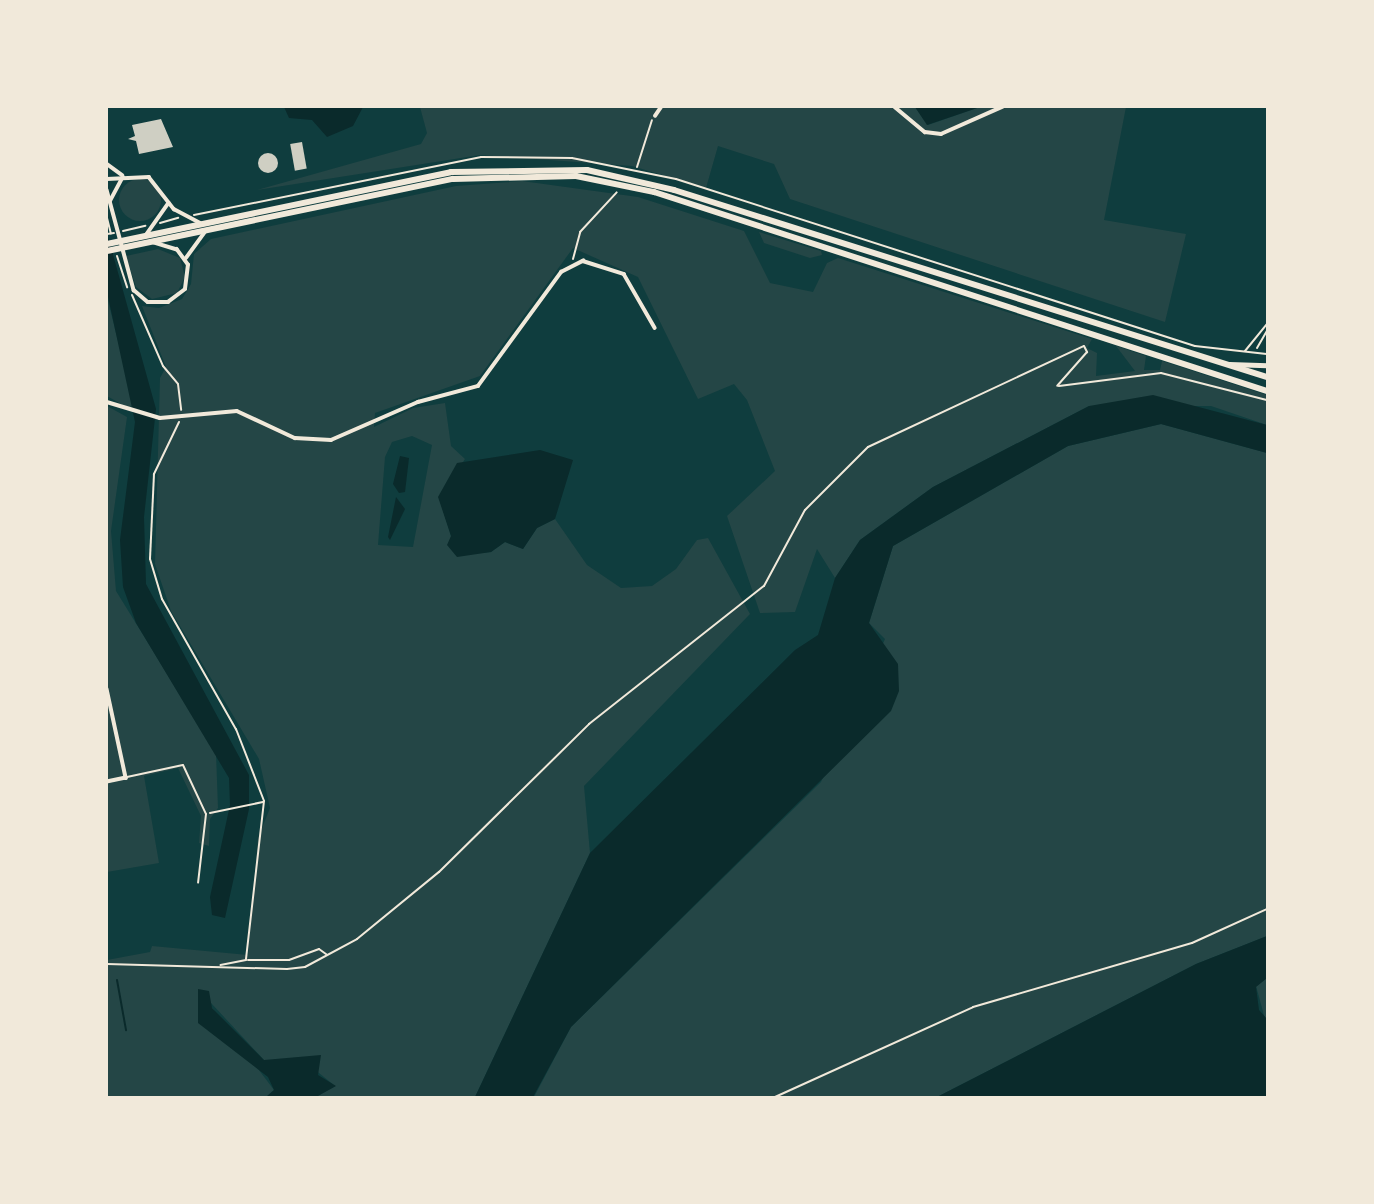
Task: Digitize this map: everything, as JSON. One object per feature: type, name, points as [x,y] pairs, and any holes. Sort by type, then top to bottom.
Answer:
[{"type":"main road","points":[[107,251],[146,235],[451,172],[587,170],[674,190],[1267,377]]},
{"type":"main road","points":[[107,244],[152,242],[463,177],[530,173],[598,179],[704,207],[1267,391]]},
{"type":"main road","points":[[1219,364],[1267,365]]},
{"type":"street","points":[[655,116],[661,107]]},
{"type":"street","points":[[895,107],[925,132],[941,134],[1002,107]]},
{"type":"street","points":[[107,164],[124,176]]},
{"type":"street","points":[[109,203],[124,176]]},
{"type":"street","points":[[107,179],[124,176],[155,180],[168,204],[202,223]]},
{"type":"street","points":[[107,190],[139,297],[159,303],[177,297],[188,282],[186,258],[207,230]]},
{"type":"street","points":[[146,235],[158,224],[168,204]]},
{"type":"street","points":[[152,242],[186,258]]},
{"type":"street","points":[[107,402],[128,413],[160,418],[237,411],[312,442],[418,402],[461,394],[491,373],[551,284],[572,264],[598,262],[624,274],[655,328]]},
{"type":"street","points":[[107,689],[126,778],[107,782]]},
{"type":"lane","points":[[1257,348],[1267,331]]},
{"type":"lane","points":[[126,778],[183,765],[205,814],[198,883]]},
{"type":"path","points":[[637,168],[655,116]]},
{"type":"path","points":[[121,231],[481,157],[572,158],[637,168],[1195,346],[1267,354]]},
{"type":"path","points":[[572,264],[579,232],[617,192]]},
{"type":"path","points":[[107,218],[112,237]]},
{"type":"path","points":[[114,247],[163,366],[178,384],[182,415],[154,474],[150,559],[162,599],[236,729],[264,801],[246,960]]},
{"type":"path","points":[[1245,352],[1267,324]]},
{"type":"path","points":[[107,964],[287,969],[327,955],[439,872],[589,724],[764,586],[805,510],[852,461],[886,436],[1081,345],[1087,352],[1058,386],[1161,373],[1267,400]]},
{"type":"path","points":[[205,814],[264,801]]},
{"type":"path","points":[[775,1097],[973,1007],[1192,943],[1267,909]]},
{"type":"path","points":[[216,966],[246,960],[289,960],[319,949],[327,955]]},
{"type":"shaded area","points":[[284,107],[363,107],[353,126],[327,137],[312,120],[289,118]]},
{"type":"shaded area","points":[[420,107],[915,107],[928,125],[980,107],[1126,107],[1104,220],[1186,234],[1165,322],[790,199],[774,164],[718,146],[706,188],[632,166],[480,155],[257,190],[421,144],[427,133]]},
{"type":"shaded area","points":[[915,107],[980,107],[927,125]]},
{"type":"shaded area","points":[[140,179],[155,185],[161,200],[155,215],[140,221],[125,215],[119,200],[125,185]]},
{"type":"shaded area","points":[[522,181],[638,197],[744,231],[770,283],[813,292],[827,263],[838,258],[1092,339],[1087,348],[1097,353],[1096,376],[1135,371],[1116,346],[1146,356],[1144,370],[1160,370],[1162,361],[1267,395],[1267,425],[1211,406],[1089,406],[933,487],[860,540],[835,578],[817,549],[795,612],[760,613],[727,516],[775,471],[747,400],[734,384],[698,399],[638,277],[573,248],[480,376],[375,413],[374,427],[413,408],[445,403],[451,446],[465,459],[439,497],[451,536],[468,554],[491,552],[505,542],[523,549],[537,528],[555,519],[587,565],[621,588],[652,586],[676,569],[697,540],[708,538],[750,614],[584,786],[590,853],[475,1097],[316,1097],[335,1086],[303,1060],[264,1060],[198,989],[274,1090],[266,1097],[107,1097],[107,960],[150,952],[152,946],[248,955],[258,838],[270,808],[259,759],[171,611],[155,564],[160,378],[166,367],[142,306],[159,308],[182,299],[191,284],[194,254],[211,239],[456,186]],"holes":[[[412,436],[432,445],[413,547],[378,545],[385,457],[392,442]]]},
{"type":"shaded area","points":[[759,232],[821,251],[822,255],[810,258],[764,243]]},
{"type":"shaded area","points":[[107,233],[156,409],[144,517],[146,584],[249,775],[249,809],[225,918],[212,915],[210,897],[230,805],[229,778],[136,623],[123,587],[120,540],[135,422],[107,292]]},
{"type":"shaded area","points":[[158,249],[180,258],[185,277],[177,293],[152,299],[136,287],[126,256]]},
{"type":"shaded area","points":[[107,297],[134,405],[128,408],[107,396]]},
{"type":"shaded area","points":[[1153,395],[1267,425],[1267,453],[1161,424],[1068,446],[893,546],[869,623],[898,664],[899,691],[891,711],[571,1027],[533,1097],[475,1097],[590,853],[795,650],[818,635],[835,578],[860,540],[933,487],[1089,406]]},
{"type":"shaded area","points":[[107,406],[127,417],[111,531],[116,591],[216,753],[218,808],[210,819],[209,846],[199,843],[201,816],[178,768],[144,776],[159,863],[107,872]]},
{"type":"shaded area","points":[[1161,424],[1267,453],[1267,936],[1196,964],[937,1097],[534,1097],[571,1027],[821,782],[885,639],[869,623],[893,546],[1068,446]]},
{"type":"shaded area","points":[[540,450],[573,460],[555,519],[537,528],[523,549],[505,542],[491,552],[457,557],[447,545],[451,536],[438,497],[457,463]]},
{"type":"shaded area","points":[[400,456],[409,458],[405,492],[399,493],[393,484]]},
{"type":"shaded area","points":[[396,497],[405,509],[390,540],[388,537]]},
{"type":"shaded area","points":[[1267,936],[1267,978],[1256,987],[1259,1010],[1267,1019],[1267,1097],[937,1097],[1196,964]]},
{"type":"shaded area","points":[[1267,978],[1267,1019],[1265,1019],[1256,986]]},
{"type":"shaded area","points":[[198,989],[209,991],[212,1008],[264,1060],[321,1055],[318,1075],[336,1086],[316,1097],[266,1097],[274,1090],[268,1077],[198,1023]]},
{"type":"building","points":[[161,119],[173,147],[139,154],[136,141],[128,139],[135,136],[132,125]]},
{"type":"building","points":[[302,142],[307,169],[295,171],[290,144]]},
{"type":"building","points":[[264,153],[272,153],[278,163],[272,173],[264,173],[258,167],[258,159]]},
{"type":"waterway","points":[[117,980],[126,1030]]}]
